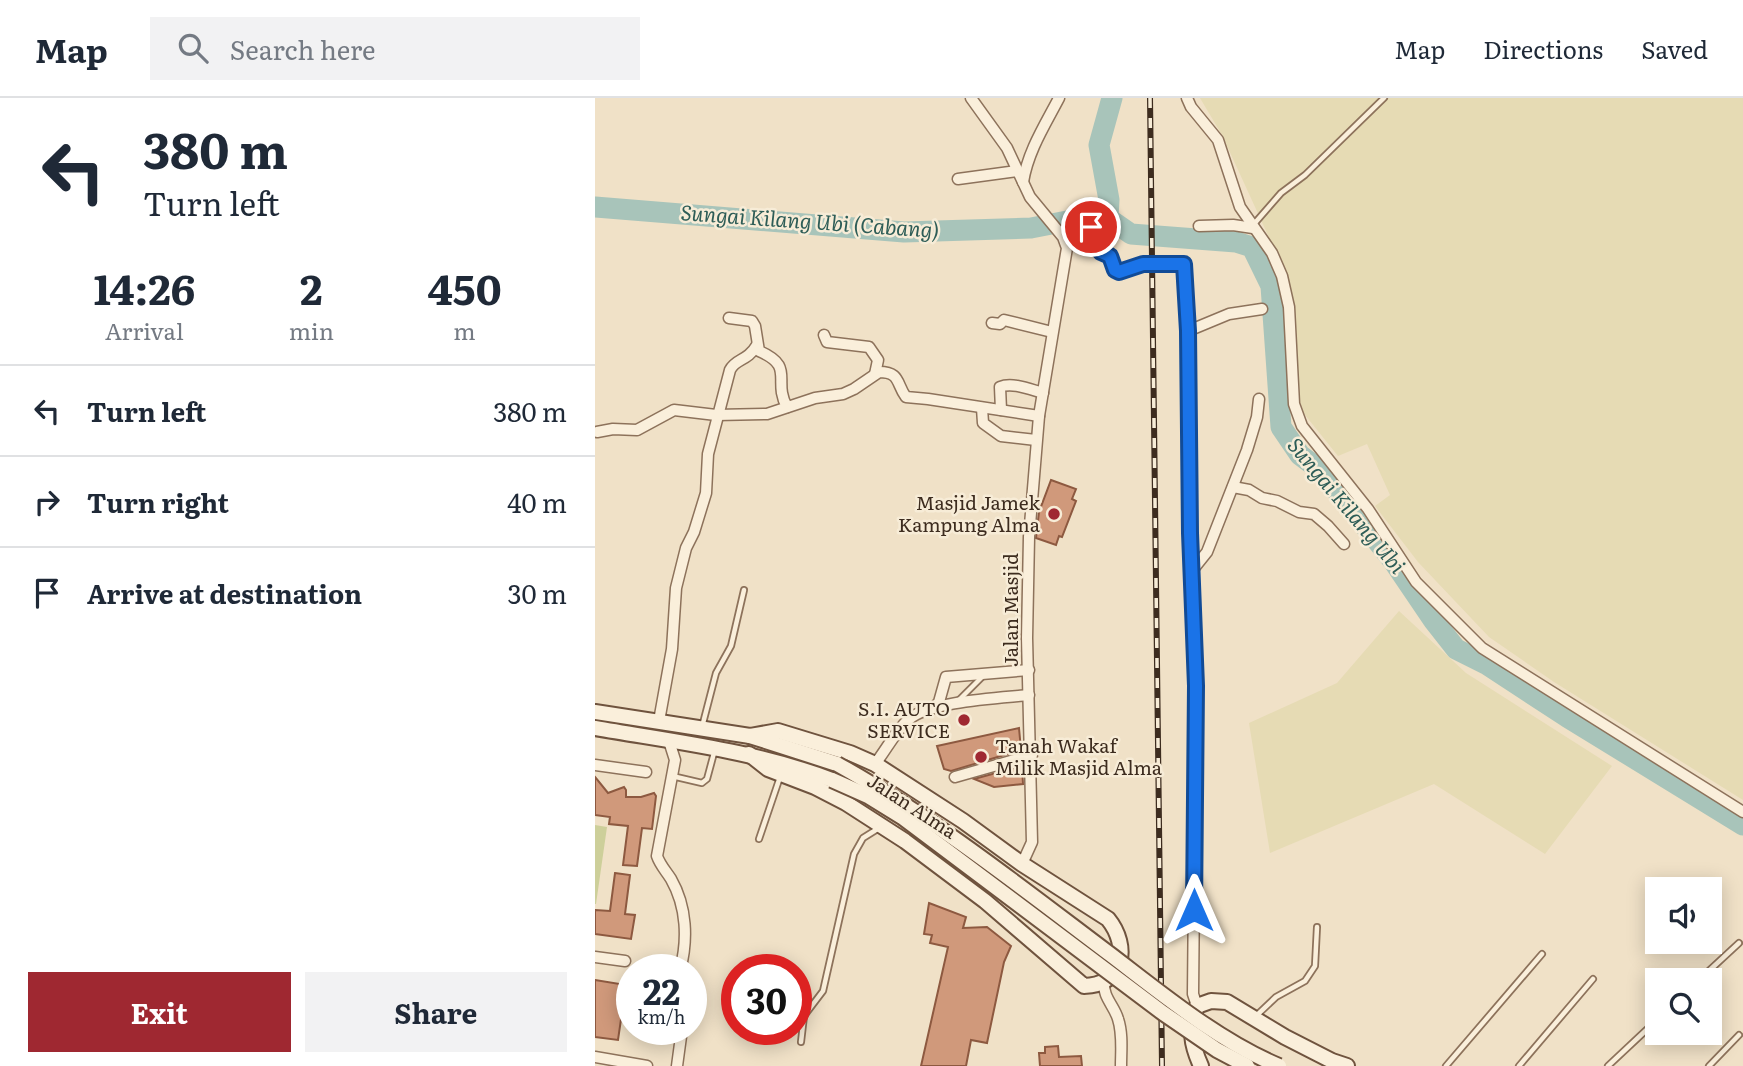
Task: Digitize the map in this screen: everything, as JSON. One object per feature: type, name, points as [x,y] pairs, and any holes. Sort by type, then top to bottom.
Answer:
[{"type":"main road","name":"Jalan Alma","points":[[595,712],[750,736],[837,764],[911,807],[1163,995],[1224,1036],[1279,1066]]},
{"type":"main road","name":"Jalan Alma","points":[[595,728],[748,754],[832,780],[867,796],[902,817],[1163,1013],[1217,1050],[1247,1066]]},
{"type":"main road","points":[[748,754],[768,769],[826,792],[883,827],[985,901],[1075,981],[1084,986],[1094,986],[1104,982],[1115,971],[1122,954],[1116,929],[1108,919],[1021,864],[963,821],[875,764],[850,753],[778,732],[750,736]]},
{"type":"main road","points":[[1201,1066],[1193,1049],[1190,1025],[1197,1006],[1211,1001],[1227,1002],[1285,1037],[1347,1066]]},
{"type":"street","points":[[971,98],[1007,148],[1030,197],[1060,233],[1072,228],[1091,227],[1097,231],[1101,252],[1110,256],[1115,270],[1119,272],[1143,264],[1184,264],[1196,686],[1193,994],[1197,1006]]},
{"type":"street","points":[[1023,183],[1040,133],[1059,98]]},
{"type":"street","points":[[1187,98],[1217,140],[1240,207],[1272,253],[1283,276],[1289,307],[1296,415],[1368,509],[1416,582],[1482,648],[1743,812]]},
{"type":"street","points":[[958,179],[1017,171]]},
{"type":"street","points":[[1199,226],[1233,225],[1253,228]]},
{"type":"street","name":"Jalan Masjid","points":[[1021,864],[1032,842],[1028,554],[1039,416],[1067,248],[1060,233]]},
{"type":"street","points":[[1188,331],[1229,314],[1262,309]]},
{"type":"street","points":[[729,318],[752,321],[759,351],[775,359],[779,365],[783,376],[782,398],[787,407]]},
{"type":"street","points":[[992,323],[1011,321],[1052,332]]},
{"type":"street","points":[[824,335],[827,342],[836,345],[869,347],[879,360],[875,374]]},
{"type":"street","points":[[659,721],[671,649],[676,588],[686,548],[706,493],[708,454],[716,415],[733,364],[748,358],[757,345]]},
{"type":"street","points":[[595,445],[596,429],[637,430],[674,411],[716,415],[767,414],[815,398],[842,394],[879,372],[892,373],[906,397],[1039,416]]},
{"type":"street","points":[[1001,410],[1002,385],[1009,384],[1042,393]]},
{"type":"street","points":[[1191,572],[1207,552],[1233,487],[1257,417],[1259,399]]},
{"type":"street","points":[[982,408],[983,423],[996,434],[1036,440]]},
{"type":"street","points":[[1233,487],[1249,490],[1299,512],[1314,514],[1344,544]]},
{"type":"street","points":[[935,708],[946,677],[1029,670]]},
{"type":"street","points":[[875,764],[910,718],[954,704],[1029,695]]},
{"type":"street","points":[[669,741],[675,760],[657,856],[660,865],[673,881],[681,908],[686,945],[684,954]]},
{"type":"street","points":[[955,777],[1032,755]]},
{"type":"street","points":[[595,765],[646,772]]},
{"type":"street","points":[[595,957],[616,960]]},
{"type":"street","points":[[1104,982],[1103,991],[1118,1019],[1121,1066]]},
{"type":"street","points":[[677,1066],[680,1045]]},
{"type":"street","points":[[595,1057],[647,1066]]},
{"type":"lane","points":[[1253,228],[1258,217],[1281,193],[1305,175],[1384,98]]},
{"type":"lane","points":[[702,727],[716,673],[731,646],[744,590]]},
{"type":"lane","points":[[954,704],[968,694],[986,673]]},
{"type":"lane","points":[[672,776],[702,783],[707,779],[715,748]]},
{"type":"lane","points":[[759,839],[781,773]]},
{"type":"lane","points":[[812,1005],[823,991],[854,854],[863,838],[883,827]]},
{"type":"lane","points":[[1254,1017],[1276,997],[1305,981],[1315,966],[1317,927]]},
{"type":"lane","points":[[1712,968],[1739,943]]},
{"type":"lane","points":[[1446,1066],[1542,954]]},
{"type":"lane","points":[[1519,1066],[1593,979]]},
{"type":"lane","points":[[1608,1066],[1645,1031]]},
{"type":"lane","points":[[1709,1066],[1739,1035]]},
{"type":"shaded area","points":[[1200,98],[1743,98],[1743,800],[1554,682],[1489,637],[1418,562],[1375,506],[1390,495],[1367,444],[1338,456],[1301,410],[1283,268],[1222,135]]},
{"type":"shaded area","points":[[1399,611],[1466,673],[1612,766],[1545,854],[1434,784],[1270,853],[1249,723],[1337,683]]},
{"type":"green space","points":[[595,825],[607,827],[596,904],[595,904]]},
{"type":"building","name":"Masjid Jamek Kampung Alma","points":[[1051,480],[1076,489],[1072,499],[1076,501],[1062,537],[1059,536],[1056,545],[1036,538],[1039,512]]},
{"type":"building","points":[[1019,728],[1021,750],[951,771],[944,769],[937,746]]},
{"type":"building","points":[[1022,766],[1023,784],[994,787],[974,779]]},
{"type":"building","points":[[595,777],[608,793],[624,787],[626,797],[641,797],[654,793],[656,796],[652,829],[642,828],[637,866],[623,865],[628,826],[609,824],[610,817],[595,815]]},
{"type":"building","points":[[615,873],[630,875],[625,914],[635,915],[631,939],[595,934],[595,910],[610,911]]},
{"type":"building","points":[[929,903],[966,917],[963,928],[987,927],[1011,946],[1004,962],[987,1043],[971,1040],[966,1066],[921,1066],[948,947],[930,943],[932,935],[924,934]]},
{"type":"building","points":[[595,980],[616,983],[616,1040],[595,1037]]},
{"type":"building","points":[[1058,1046],[1059,1057],[1081,1056],[1082,1066],[1040,1066],[1039,1053],[1045,1053],[1045,1047]]},
{"type":"waterway","name":"Sungai Kilang Ubi","points":[[1112,98],[1099,145],[1109,200],[1108,218],[1131,234],[1236,242],[1252,247],[1271,286],[1281,427],[1300,455],[1320,470],[1394,562],[1456,649],[1486,664],[1743,825]]},
{"type":"waterway","name":"Sungai Kilang Ubi (Cabang)","points":[[595,207],[904,232],[1031,228],[1067,221],[1108,218]]},
{"type":"railway","points":[[1150,98],[1162,1066]]},
{"type":"place","name":"Masjid Jamek Kampung Alma","points":[[1054,514]]},
{"type":"place","name":"S.I. AUTO SERVICE","points":[[964,720]]},
{"type":"place","name":"Tanah Wakaf Milik Masjid Alma","points":[[981,757]]},
{"type":"route","points":[[1091,227],[1097,231],[1101,252],[1110,256],[1115,270],[1119,272],[1143,264],[1184,264],[1196,686],[1194,910]]}]
